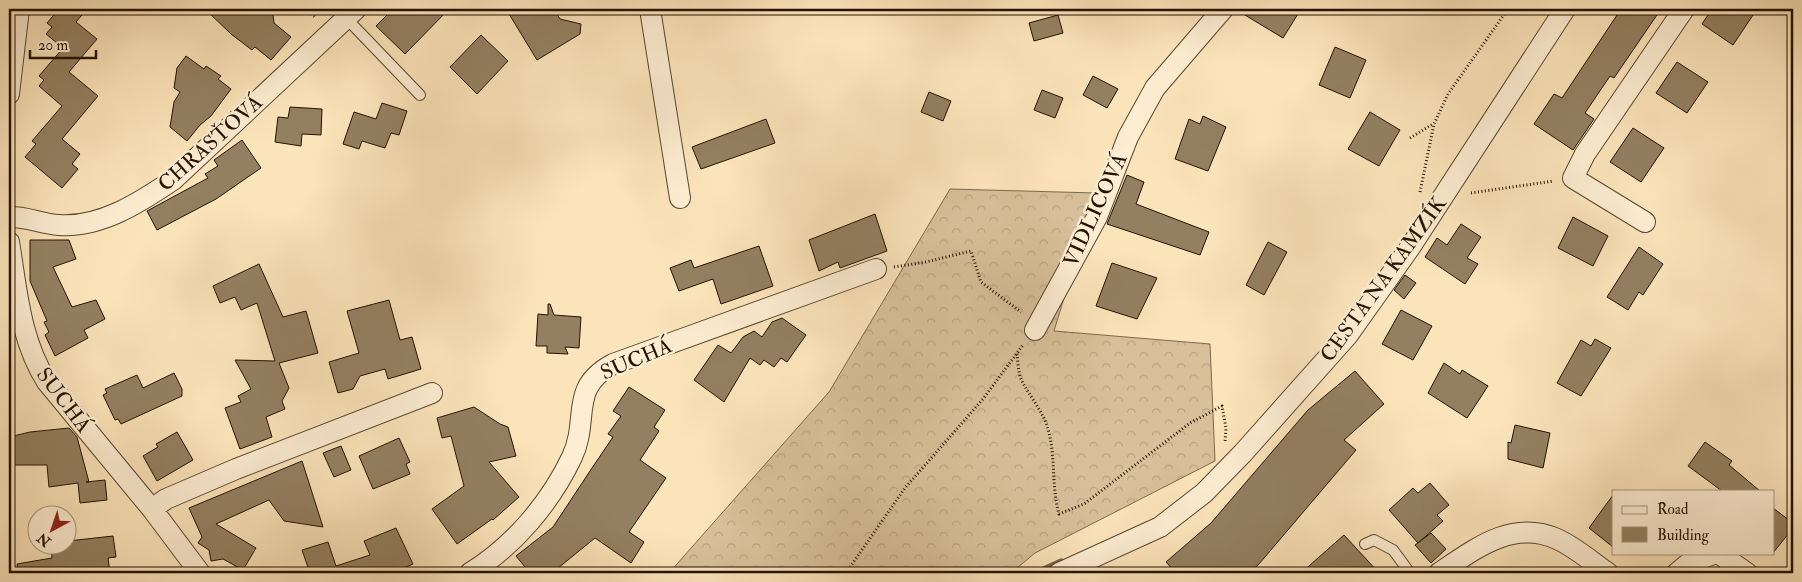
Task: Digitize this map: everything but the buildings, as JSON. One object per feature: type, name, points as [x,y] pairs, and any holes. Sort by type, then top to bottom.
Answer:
[{"type":"street","points":[[9,94],[20,9]]},
{"type":"street","points":[[650,9],[680,198]]},
{"type":"street","name":"VIDLICOVÁ","points":[[1035,330],[1097,217],[1128,137],[1155,88],[1222,9]]},
{"type":"street","name":"CESTA NA KAMZÍK","points":[[1059,573],[1160,527],[1204,493],[1348,335],[1409,250],[1565,9]]},
{"type":"street","points":[[1644,222],[1573,178],[1585,154],[1684,9]]},
{"type":"street","name":"CHRASŤOVÁ","points":[[9,217],[18,217],[46,224],[74,226],[107,217],[149,196],[172,180],[351,13]]},
{"type":"street","name":"SUCHÁ","points":[[9,242],[26,337],[38,368],[47,382],[152,509],[200,573]]},
{"type":"street","name":"SUCHÁ","points":[[470,573],[487,562],[529,523],[558,483],[573,455],[585,390],[592,378],[601,370],[876,269]]},
{"type":"street","points":[[152,509],[166,499],[236,469],[432,393]]},
{"type":"street","points":[[1439,573],[1488,541],[1508,534],[1528,531],[1558,539],[1608,573]]},
{"type":"street","points":[[1677,573],[1689,562],[1714,554]]},
{"type":"street","points":[[1718,554],[1747,573]]},
{"type":"lane","points":[[351,13],[420,95]]},
{"type":"lane","points":[[1365,544],[1374,540],[1393,550],[1410,573]]},
{"type":"path","points":[[1418,201],[1434,124],[1448,94],[1508,9]]},
{"type":"path","points":[[1410,138],[1434,124]]},
{"type":"path","points":[[1486,192],[1573,178]]},
{"type":"path","points":[[846,573],[905,488],[983,399],[1035,330],[1018,307],[981,282],[970,251],[926,262],[876,269]]},
{"type":"path","points":[[1017,353],[1021,380],[1047,426],[1054,451],[1053,477],[1059,514],[1084,504],[1190,423],[1222,406],[1226,428],[1223,450]]},
{"type":"green space","points":[[950,189],[1096,193],[1054,331],[1210,344],[1215,461],[1035,553],[1011,573],[669,573],[829,392]]},
{"type":"waterway","points":[[1037,573],[1061,562]]}]
